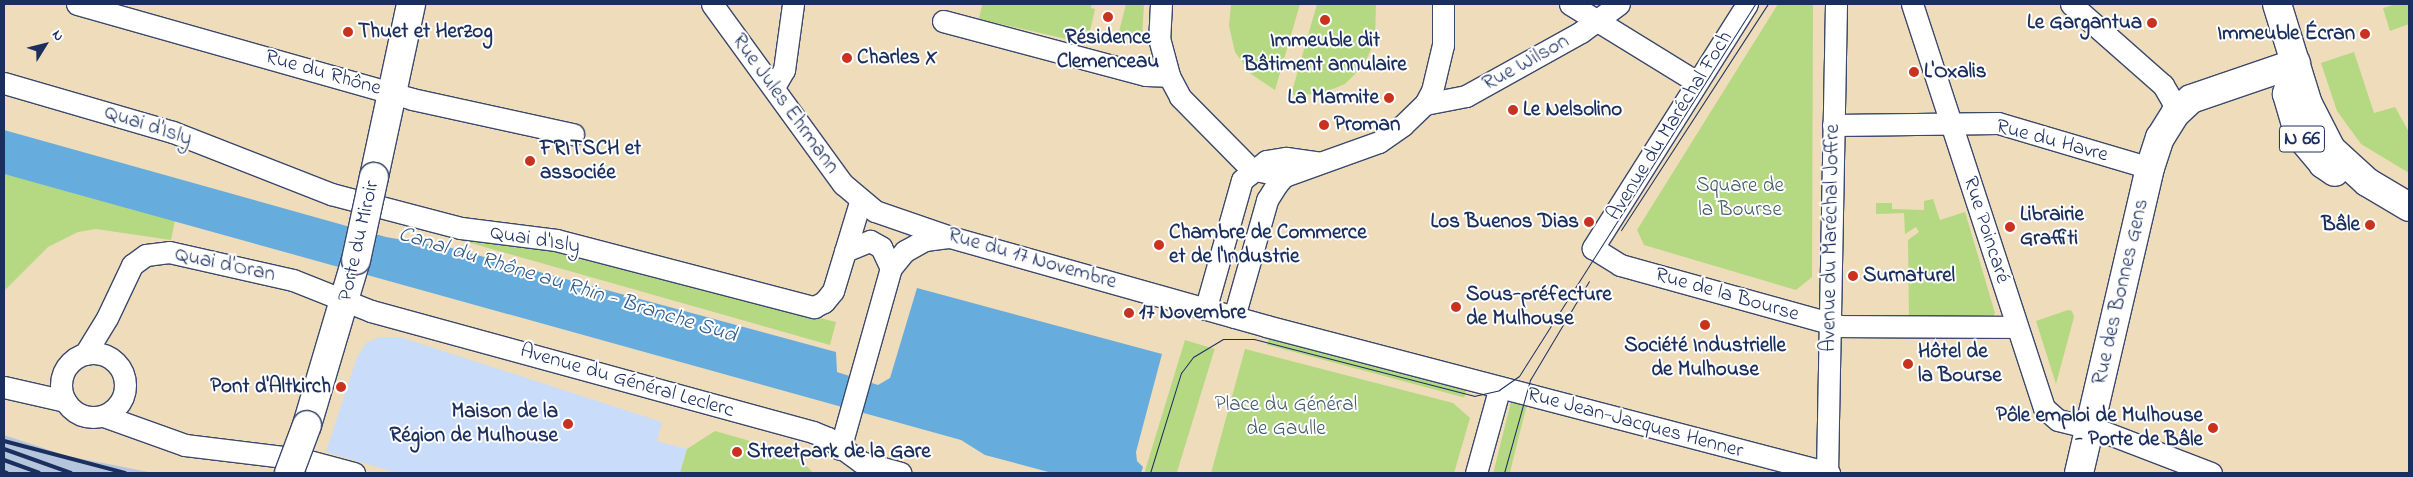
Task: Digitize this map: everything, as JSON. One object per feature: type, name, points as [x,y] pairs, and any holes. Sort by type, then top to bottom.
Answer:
[{"type":"main road","name":"Porte du Miroir","points":[[289,473],[307,425],[348,293],[411,4]]},
{"type":"main road","name":"N 66","points":[[2277,4],[2320,132],[2331,149],[2367,182],[2409,207]]},
{"type":"main road","points":[[2175,114],[2202,93],[2296,63]]},
{"type":"main road","name":"Rue des Bonnes Gens","points":[[2078,473],[2150,168],[2160,138],[2175,114]]},
{"type":"street","name":"Rue du Rhône","points":[[77,4],[392,94],[572,134]]},
{"type":"street","name":"Rue Jules Ehrmann","points":[[712,4],[843,184],[860,202]]},
{"type":"street","points":[[774,87],[784,70],[793,4]]},
{"type":"street","points":[[1161,4],[1159,38],[1169,76],[1191,111],[1251,170],[1284,176],[1379,142],[1403,126],[1425,104],[1432,91],[1443,45],[1443,4]]},
{"type":"street","points":[[1570,4],[1697,82]]},
{"type":"street","name":"Rue Wilson","points":[[1425,104],[1466,96],[1597,21],[1619,4]]},
{"type":"street","name":"Avenue du Maréchal Foch","points":[[1593,248],[1748,4]]},
{"type":"street","name":"Avenue du Maréchal Joffre","points":[[1828,473],[1836,4]]},
{"type":"street","name":"Rue Poincaré","points":[[1912,4],[2044,408],[2058,420],[2089,428],[2211,473]]},
{"type":"street","points":[[2071,4],[2162,85],[2173,102],[2175,114]]},
{"type":"street","points":[[943,21],[1146,75],[1169,76]]},
{"type":"street","name":"Quai d'Isly","points":[[4,83],[140,122],[331,194],[461,228],[556,240],[814,307],[824,302],[833,291],[860,202]]},
{"type":"street","name":"Rue du Havre","points":[[1833,125],[1998,123],[2150,168]]},
{"type":"street","points":[[1320,163],[1286,158],[1266,161],[1251,170],[1242,180],[1206,307],[1234,317],[1499,390],[1476,473]]},
{"type":"street","points":[[1234,317],[1267,200],[1284,176]]},
{"type":"street","name":"Rue du 17 Novembre","points":[[860,202],[893,218],[950,236],[1206,307]]},
{"type":"street","points":[[840,449],[891,268],[905,252],[925,240],[950,236]]},
{"type":"street","points":[[845,251],[870,241],[881,247],[891,268]]},
{"type":"street","name":"Rue de la Bourse","points":[[1593,248],[1620,265],[1830,324],[2017,327]]},
{"type":"street","name":"Quai d'Oran","points":[[84,354],[107,318],[132,265],[146,255],[169,252],[348,293]]},
{"type":"street","name":"Avenue du Général Leclerc","points":[[348,293],[404,321],[813,432],[828,438],[840,449],[860,462],[902,473]]},
{"type":"street","points":[[104,416],[122,399],[125,378],[113,360],[107,318]]},
{"type":"street","points":[[65,401],[62,378],[70,363],[84,354],[104,355],[113,360]]},
{"type":"street","points":[[9,389],[62,378]]},
{"type":"street","points":[[9,389],[65,401],[82,416],[104,416],[185,446],[301,459],[354,473]]},
{"type":"street","name":"Rue Jean-Jacques Henner","points":[[1499,390],[1828,473]]},
{"type":"street","points":[[122,399],[141,431]]},
{"type":"shaded area","points":[[380,337],[400,337],[662,422],[657,441],[687,449],[680,473],[398,473],[326,452],[357,357],[366,343]]},
{"type":"shaded area","points":[[4,435],[67,456],[154,473],[4,473]]},
{"type":"green space","points":[[977,4],[1092,4],[1091,8],[1095,9],[1090,31],[1073,28],[1071,40],[979,19],[982,5]]},
{"type":"green space","points":[[1126,4],[1144,4],[1142,38],[1137,41],[1122,37],[1119,32]]},
{"type":"green space","points":[[1231,4],[1300,4],[1275,90],[1251,74],[1235,52],[1229,26]]},
{"type":"green space","points":[[1317,4],[1376,4],[1375,40],[1364,65],[1345,84],[1320,94],[1291,95]]},
{"type":"green space","name":"Square de la Bourse","points":[[1778,4],[1813,4],[1812,277],[1796,290],[1644,245],[1637,230]]},
{"type":"green space","points":[[2396,4],[2409,4],[2409,24],[2390,31],[2383,8]]},
{"type":"green space","points":[[2354,52],[2374,113],[2395,107],[2409,132],[2409,173],[2361,144],[2337,111],[2321,63]]},
{"type":"green space","points":[[4,174],[175,220],[171,240],[96,229],[78,232],[48,247],[4,291]]},
{"type":"green space","points":[[1933,199],[1940,220],[1965,212],[1995,313],[1991,320],[1909,320],[1908,240],[1919,232],[1916,227],[1905,234],[1904,213],[1876,214],[1876,203],[1892,203],[1892,209],[1924,210],[1924,201]]},
{"type":"green space","points":[[460,240],[507,240],[836,322],[830,345]]},
{"type":"green space","points":[[2068,310],[2072,311],[2074,317],[2056,384],[2036,321]]},
{"type":"green space","points":[[1270,334],[1467,387],[1464,397],[1267,345]]},
{"type":"green space","points":[[1185,340],[1215,349],[1177,473],[1145,472]]},
{"type":"green space","name":"Place du Général de Gaulle","points":[[1245,349],[1453,403],[1470,418],[1454,473],[1211,473]]},
{"type":"green space","points":[[1511,402],[1527,406],[1510,473],[1493,473]]},
{"type":"green space","name":"Streetpark de la Gare","points":[[715,431],[796,454],[813,473],[680,473],[687,449]]},
{"type":"water","name":"Canal du Rhône au Rhin - Branche Sud","points":[[4,130],[386,237],[451,248],[836,352],[837,372],[878,385],[890,378],[917,288],[1162,354],[1136,452],[1137,461],[1143,467],[1141,473],[1052,473],[985,455],[961,440],[4,174]]},
{"type":"tram line","points":[[1150,473],[1181,373],[1193,357],[1223,339],[1254,339],[1474,396],[1499,390],[1519,376],[1755,4]]},
{"type":"tram line","points":[[1621,230],[1768,4]]},
{"type":"tram line","points":[[1504,473],[1530,380],[1589,281]]},
{"type":"railway","points":[[4,441],[125,473]]},
{"type":"railway","points":[[4,449],[71,473]]},
{"type":"railway","points":[[4,460],[39,473]]},
{"type":"place","name":"Résidence Clemenceau","points":[[1108,17]]},
{"type":"place","name":"Immeuble dit Bâtiment annulaire","points":[[1325,20]]},
{"type":"place","name":"Le Gargantua","points":[[2152,23]]},
{"type":"place","name":"Thuet et Herzog","points":[[348,32]]},
{"type":"place","name":"Immeuble Écran","points":[[2365,34]]},
{"type":"place","name":"Charles X","points":[[847,58]]},
{"type":"place","name":"L'Oxalis","points":[[1914,72]]},
{"type":"place","name":"La Marmite","points":[[1389,98]]},
{"type":"place","name":"Le Nelsolino","points":[[1513,110]]},
{"type":"place","name":"Proman","points":[[1324,125]]},
{"type":"place","name":"FRITSCH et associée","points":[[530,161]]},
{"type":"place","name":"Los Buenos Dias","points":[[1589,222]]},
{"type":"place","name":"Bâle","points":[[2370,225]]},
{"type":"place","name":"Librairie Graffiti","points":[[2010,227]]},
{"type":"place","name":"Chambre de Commerce et de l'Industrie","points":[[1159,245]]},
{"type":"place","name":"Surnaturel","points":[[1853,276]]},
{"type":"place","name":"Sous-préfecture de Mulhouse","points":[[1456,307]]},
{"type":"place","name":"17 Novembre","points":[[1129,313]]},
{"type":"place","name":"Société Industrielle de Mulhouse","points":[[1705,325]]},
{"type":"place","name":"Hôtel de la Bourse","points":[[1908,364]]},
{"type":"place","name":"Pont d'Altkirch","points":[[341,387]]},
{"type":"place","name":"Maison de la Région de Mulhouse","points":[[568,424]]},
{"type":"place","name":"Pôle emploi de Mulhouse - Porte de Bâle","points":[[2213,428]]},
{"type":"place","name":"Streetpark de la Gare","points":[[737,452]]}]
